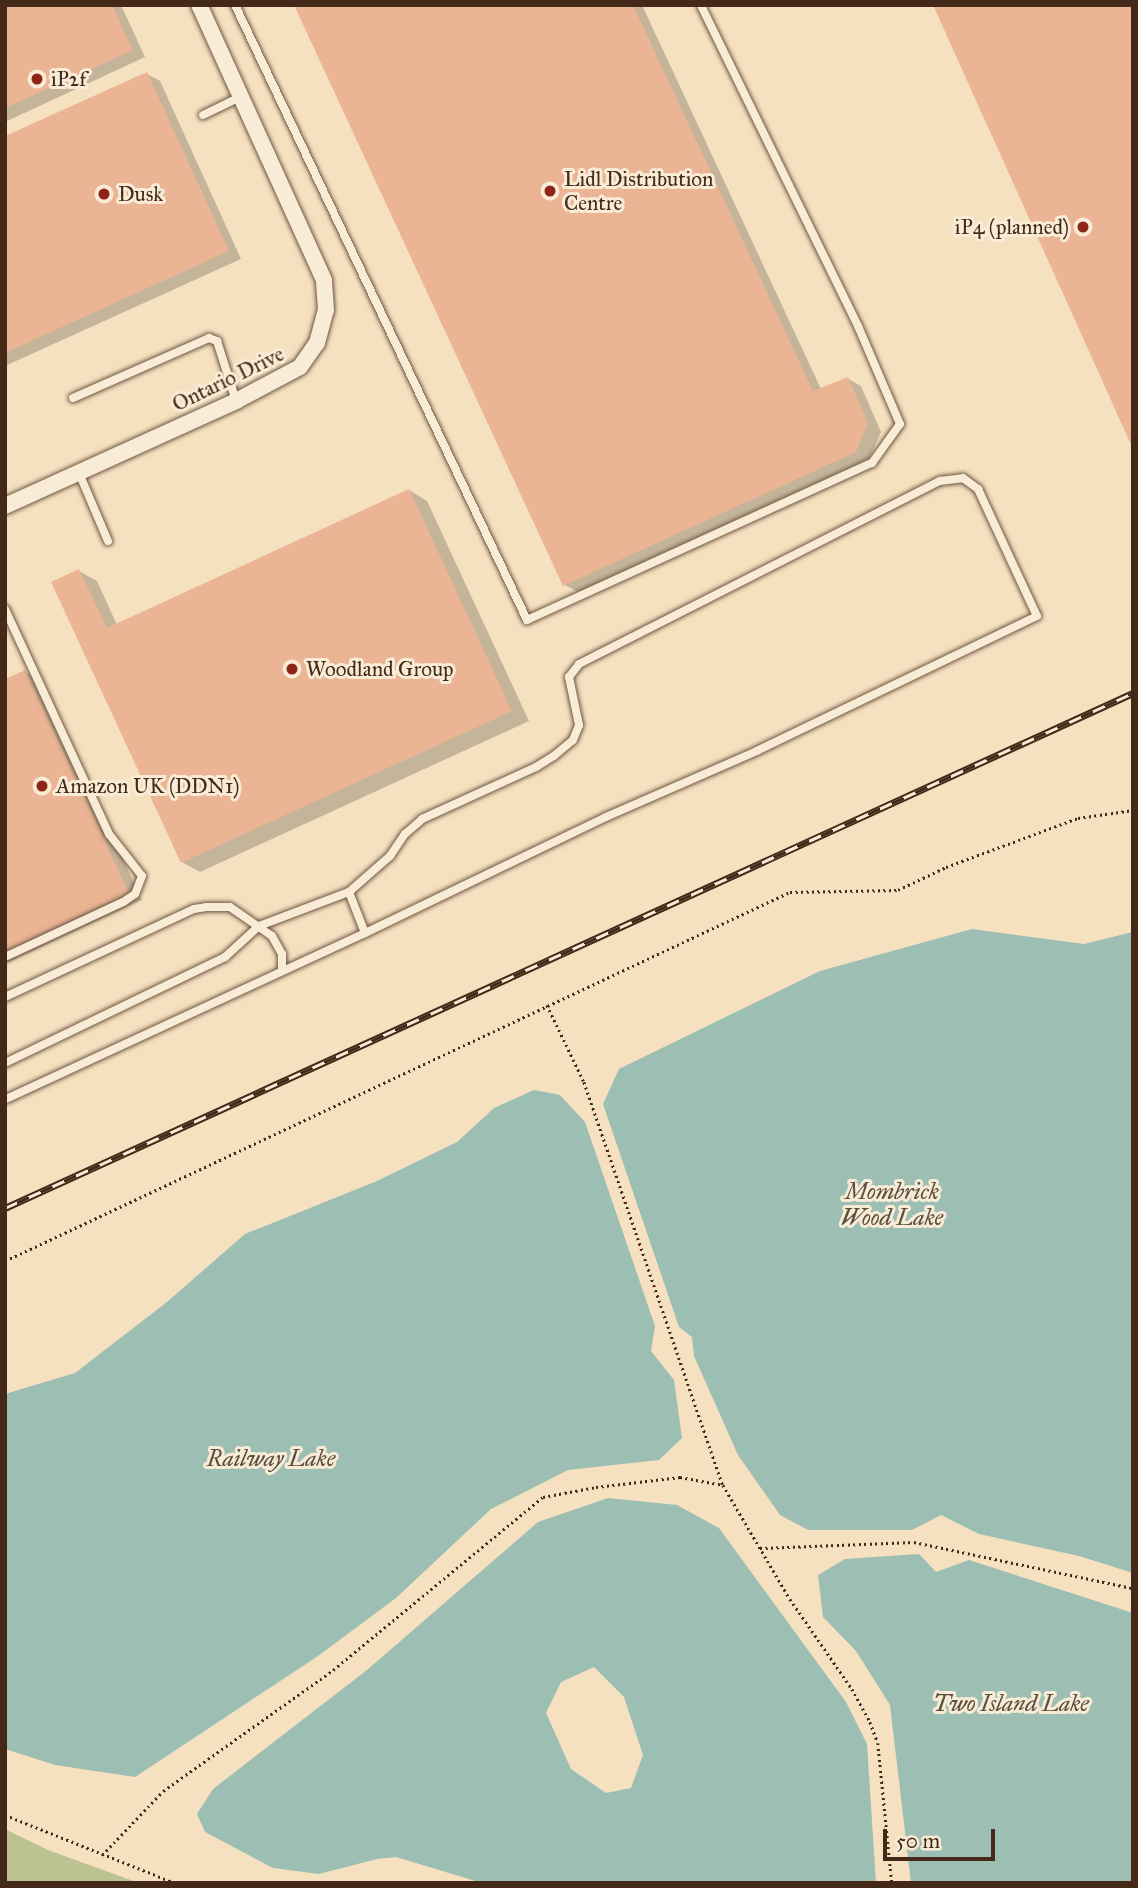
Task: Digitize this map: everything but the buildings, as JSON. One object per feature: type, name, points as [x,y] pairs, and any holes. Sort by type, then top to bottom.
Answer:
[{"type":"street","name":"Ontario Drive","points":[[5,506],[236,401],[300,367],[317,343],[326,310],[324,281],[199,5]]},
{"type":"lane","points":[[235,5],[527,620],[872,463],[900,424],[858,326],[701,5]]},
{"type":"lane","points":[[202,115],[240,97]]},
{"type":"lane","points":[[74,398],[209,338],[218,341],[236,401]]},
{"type":"lane","points":[[78,471],[108,541]]},
{"type":"lane","points":[[5,1063],[225,957],[259,926],[349,892],[390,856],[405,834],[422,819],[536,767],[573,740],[579,725],[569,677],[579,664],[940,481],[963,478],[978,489],[1037,616],[757,751],[467,882],[365,933],[5,1099]]},
{"type":"lane","points":[[5,609],[109,834],[142,876],[135,894],[123,902],[5,957]]},
{"type":"lane","points":[[349,892],[365,933]]},
{"type":"lane","points":[[5,997],[194,909],[230,907],[259,926],[272,936],[282,954],[282,971]]},
{"type":"path","points":[[5,1261],[790,892],[898,890],[946,867],[1078,818],[1133,810]]},
{"type":"path","points":[[547,1005],[584,1082],[723,1485],[870,1722],[878,1744],[892,1883]]},
{"type":"path","points":[[102,1855],[163,1791],[333,1670],[543,1497],[596,1487],[680,1477],[723,1485]]},
{"type":"path","points":[[760,1548],[914,1542],[1133,1588]]},
{"type":"path","points":[[5,1815],[175,1883]]},
{"type":"green space","points":[[5,1829],[48,1850],[139,1883],[5,1883]]},
{"type":"water","name":"Mombrick Wood Lake","points":[[972,929],[1084,944],[1133,932],[1133,1573],[1079,1556],[979,1534],[941,1515],[912,1530],[808,1530],[780,1515],[738,1455],[694,1356],[692,1337],[679,1327],[603,1104],[619,1069],[820,971]]},
{"type":"water","name":"Railway Lake","points":[[534,1090],[560,1095],[585,1122],[655,1326],[651,1351],[674,1380],[682,1438],[659,1460],[568,1470],[491,1509],[396,1598],[318,1656],[135,1777],[55,1765],[5,1749],[5,1394],[75,1373],[167,1302],[245,1234],[377,1181],[457,1142],[494,1108]]},
{"type":"water","points":[[608,1498],[677,1505],[719,1528],[846,1702],[867,1744],[876,1883],[482,1883],[396,1857],[377,1859],[319,1874],[273,1868],[205,1832],[197,1814],[213,1789],[367,1670],[538,1522]],"holes":[[[594,1667],[624,1697],[643,1755],[631,1788],[606,1793],[571,1769],[546,1713],[561,1682]]]},
{"type":"water","name":"Two Island Lake","points":[[919,1554],[936,1572],[969,1560],[1133,1613],[1133,1883],[911,1883],[890,1705],[856,1651],[823,1617],[818,1575],[845,1559]]},
{"type":"railway","points":[[5,1208],[1133,693]]},
{"type":"place","name":"iP2f","points":[[37,79]]},
{"type":"place","name":"Lidl Distribution Centre","points":[[550,191]]},
{"type":"place","name":"Dusk","points":[[104,194]]},
{"type":"place","name":"iP4 (planned)","points":[[1083,227]]},
{"type":"place","name":"Woodland Group","points":[[292,669]]},
{"type":"place","name":"Amazon UK (DDN1)","points":[[42,786]]}]
